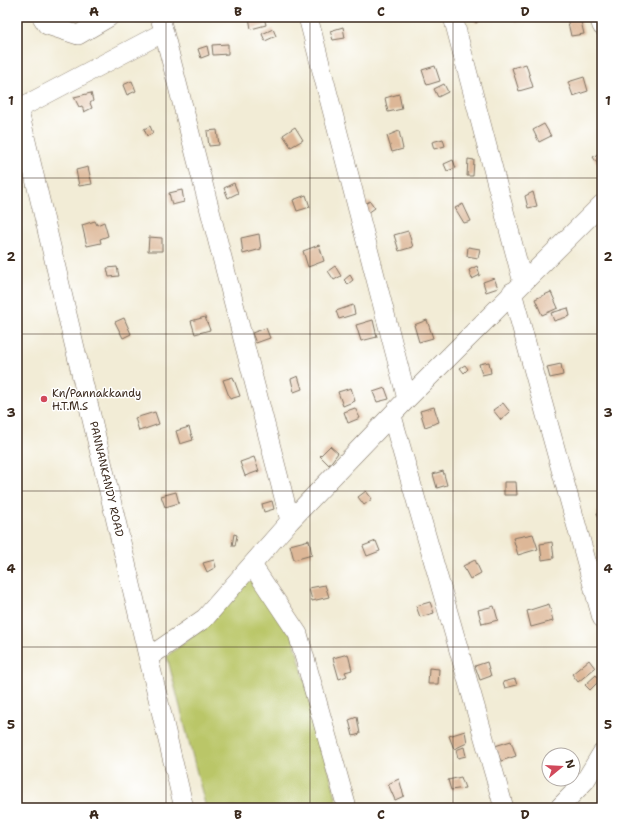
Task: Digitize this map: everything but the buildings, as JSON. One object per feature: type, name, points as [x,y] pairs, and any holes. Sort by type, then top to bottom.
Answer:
[{"type":"street","points":[[42,17],[47,25],[78,35],[109,17]]},
{"type":"street","points":[[308,17],[407,399]]},
{"type":"street","points":[[453,17],[518,288],[602,618]]},
{"type":"street","points":[[599,17],[602,26]]},
{"type":"street","points":[[18,106],[162,24],[290,520]]},
{"type":"street","name":"PANNANKANDY ROAD","points":[[18,106],[184,808]]},
{"type":"street","points":[[149,657],[205,618],[290,520],[407,399],[602,204]]},
{"type":"street","points":[[392,416],[504,808]]},
{"type":"street","points":[[252,565],[298,634],[348,808]]},
{"type":"street","points":[[559,808],[585,781],[602,753]]},
{"type":"green space","points":[[251,575],[293,636],[339,808],[206,808],[167,656],[210,623]]},
{"type":"place","name":"Kn/Pannakkandy H.T.M.S","points":[[44,399]]}]
